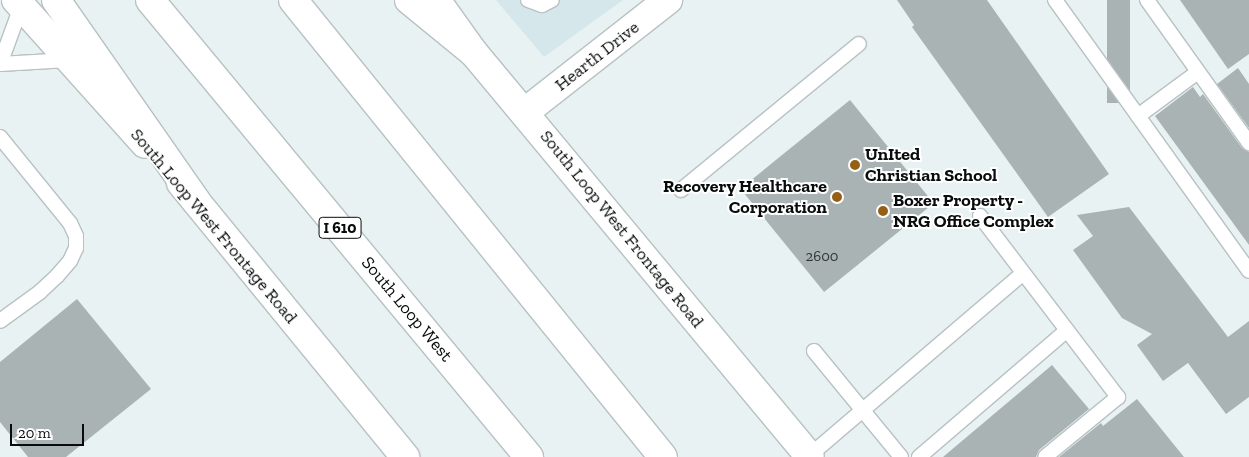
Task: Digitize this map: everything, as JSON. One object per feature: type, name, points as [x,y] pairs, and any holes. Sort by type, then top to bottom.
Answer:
[{"type":"main road","points":[[56,0],[197,202]]},
{"type":"main road","name":"South Loop West","points":[[150,0],[529,457]]},
{"type":"main road","points":[[293,0],[663,457]]},
{"type":"main road","points":[[409,0],[474,53]]},
{"type":"main road","name":"South Loop West Frontage Road","points":[[436,0],[474,53],[525,112],[809,456]]},
{"type":"main road","name":"Hearth Drive","points":[[525,112],[668,0]]},
{"type":"main road","name":"South Loop West Frontage Road","points":[[19,3],[197,202],[405,457]]},
{"type":"lane","points":[[528,0],[536,5],[542,5],[552,0]]},
{"type":"lane","points":[[1054,0],[1249,271]]},
{"type":"lane","points":[[1147,0],[1249,143]]},
{"type":"lane","points":[[19,3],[0,64],[70,60]]},
{"type":"lane","points":[[681,190],[859,44]]},
{"type":"lane","points":[[1138,116],[1198,72]]},
{"type":"lane","points":[[0,138],[70,223],[76,236],[76,248],[70,261],[40,292],[0,322]]},
{"type":"lane","points":[[980,216],[1022,274],[1118,397],[1045,457]]},
{"type":"lane","points":[[809,456],[1022,274]]},
{"type":"lane","points":[[918,457],[1066,331]]},
{"type":"lane","points":[[814,352],[901,457]]},
{"type":"shaded area","points":[[496,0],[623,0],[544,57]]},
{"type":"building","points":[[897,0],[987,0],[1109,174],[1048,217],[912,27],[914,25]]},
{"type":"building","points":[[1107,0],[1130,0],[1130,103],[1107,103]]},
{"type":"building","points":[[1180,0],[1249,0],[1249,54],[1228,69]]},
{"type":"building","points":[[1238,68],[1249,84],[1249,128],[1217,84]]},
{"type":"building","points":[[1193,87],[1200,97],[1203,94],[1242,148],[1249,152],[1249,245],[1155,116]]},
{"type":"building","name":"Recovery Healthcare Corporation","points":[[850,100],[934,203],[824,292],[740,189]]},
{"type":"building","points":[[1129,207],[1228,337],[1249,321],[1249,397],[1226,414],[1188,363],[1163,381],[1137,345],[1152,334],[1122,318],[1073,250],[1093,236],[1077,215]]},
{"type":"building","points":[[77,299],[151,389],[66,457],[28,457],[0,422],[0,362]]},
{"type":"building","points":[[1052,365],[1089,409],[1039,450],[1036,457],[943,457]]},
{"type":"building","points":[[1137,399],[1184,457],[1059,457],[1101,423],[1103,426]]},
{"type":"place","name":"UnIted Christian School","points":[[855,165]]},
{"type":"place","name":"Recovery Healthcare Corporation","points":[[837,197]]},
{"type":"place","name":"Boxer Property - NRG Office Complex","points":[[883,211]]}]
